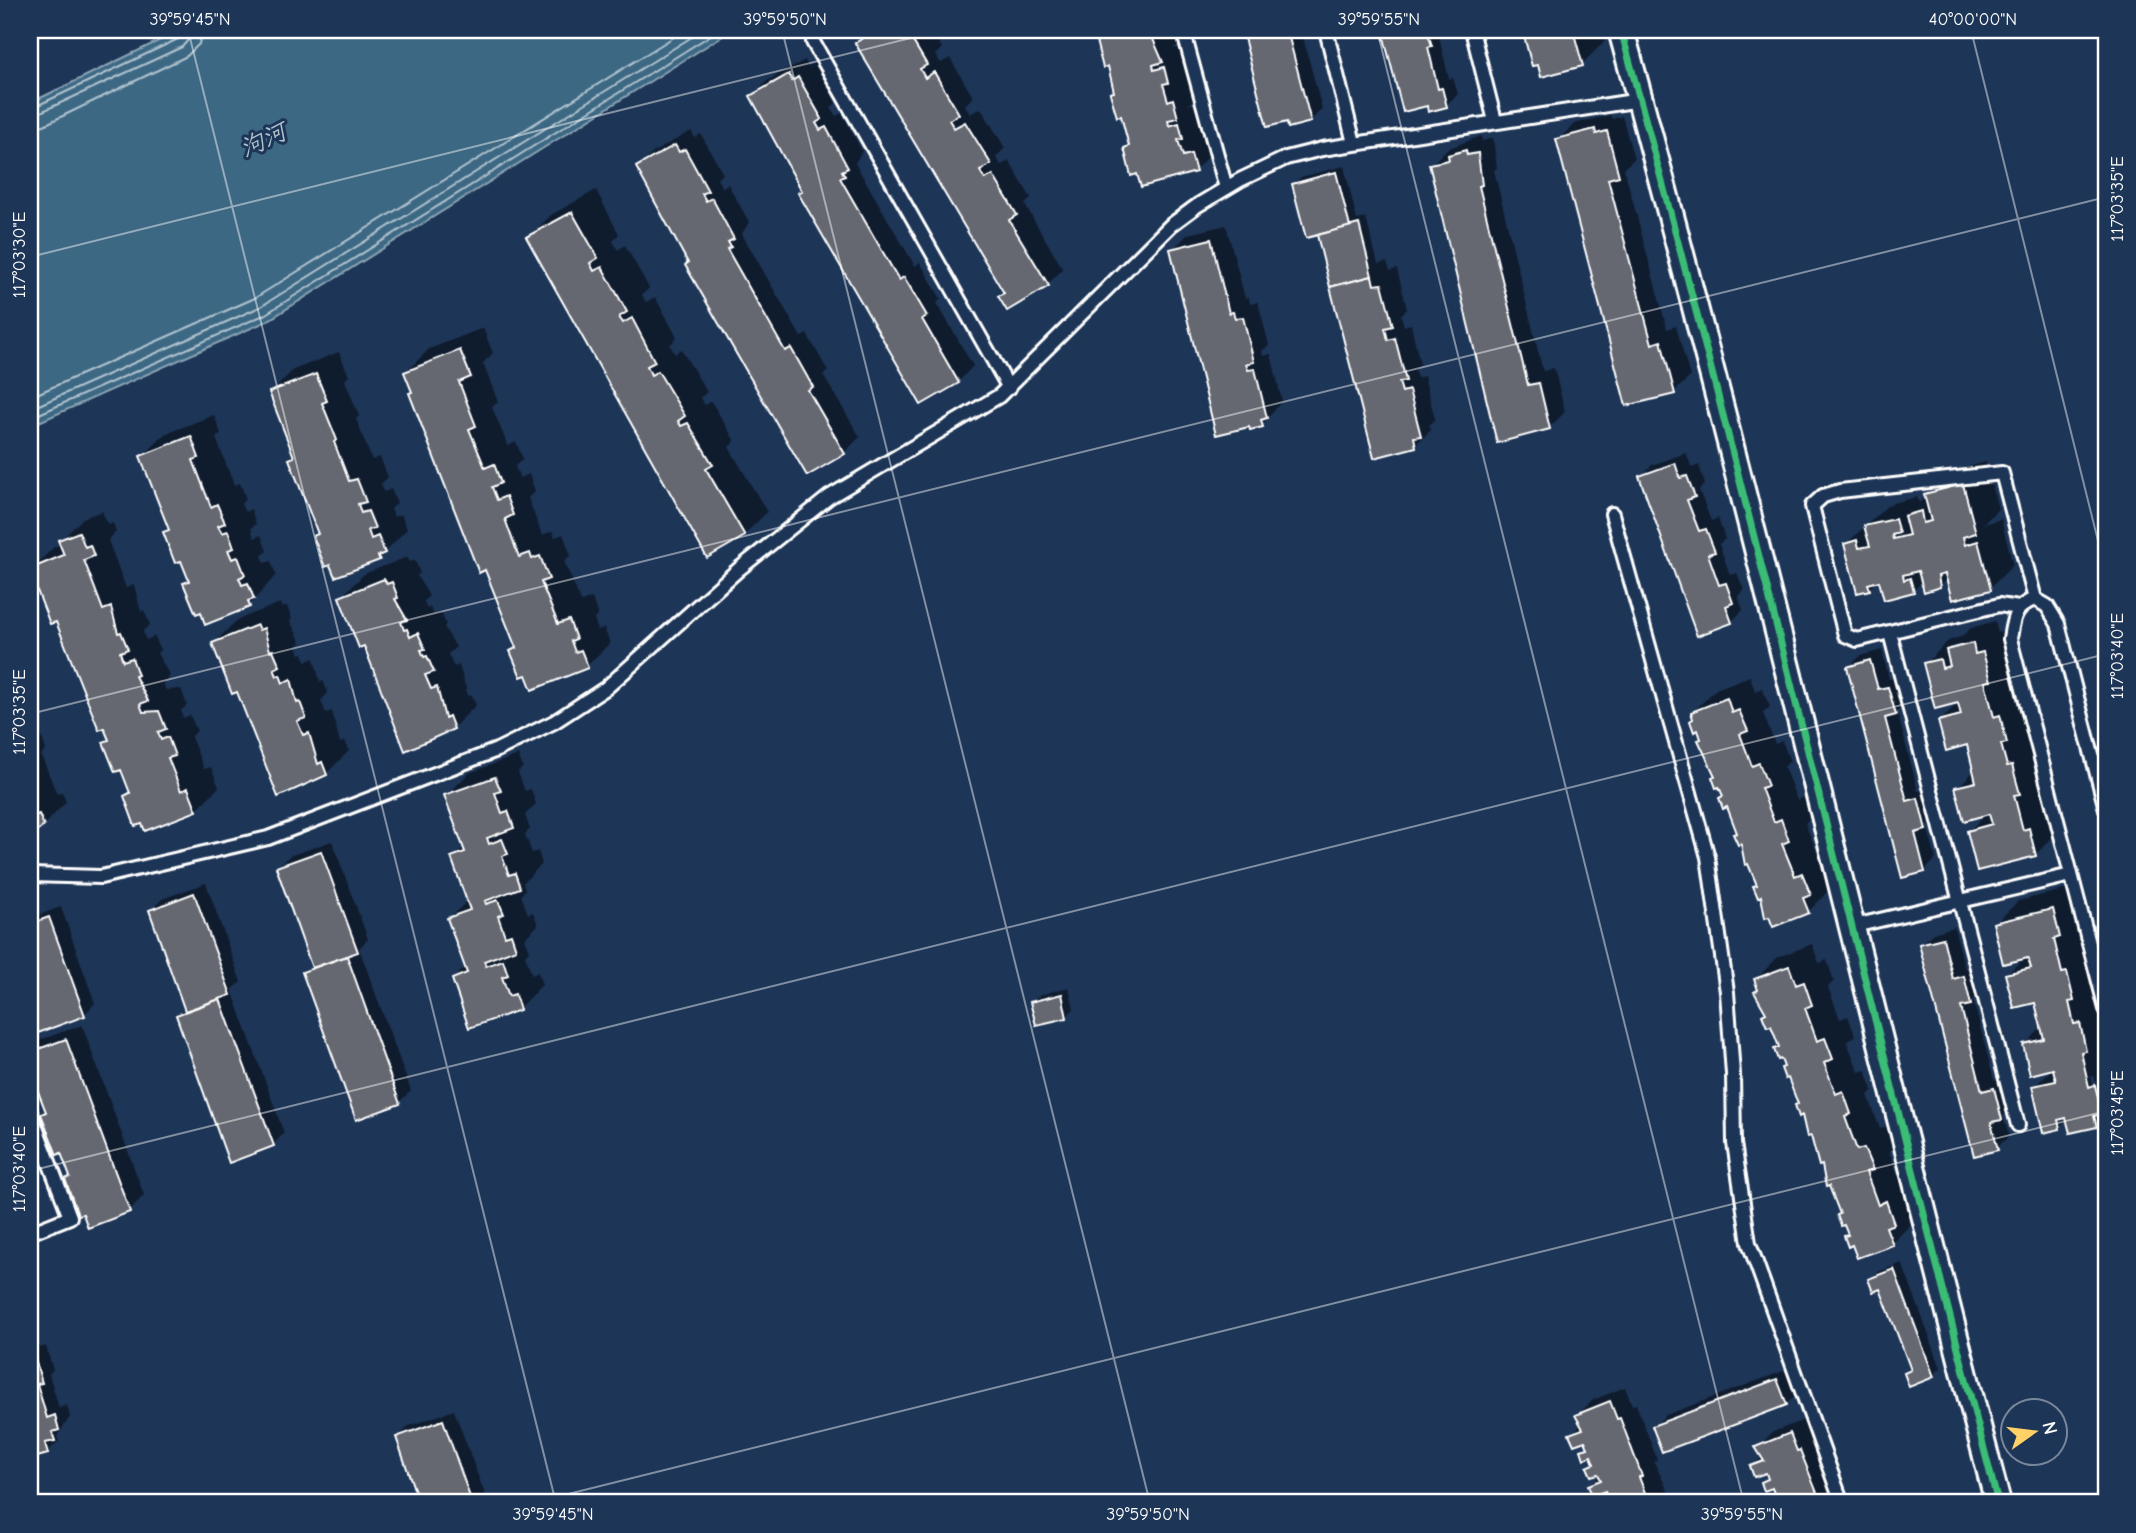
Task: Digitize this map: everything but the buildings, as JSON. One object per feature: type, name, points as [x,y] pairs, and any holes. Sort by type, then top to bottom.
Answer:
[{"type":"street","points":[[1621,30],[1682,252],[1850,928],[1998,1503]]},
{"type":"lane","points":[[1183,30],[1226,188]]},
{"type":"lane","points":[[1326,30],[1354,143]]},
{"type":"lane","points":[[1472,30],[1495,121]]},
{"type":"lane","points":[[813,42],[1009,388]]},
{"type":"lane","points":[[30,876],[101,877],[268,838],[497,750],[554,722],[606,688],[739,569],[830,497],[1009,388],[1171,225],[1226,188],[1286,158],[1354,143],[1640,100]]},
{"type":"lane","points":[[2019,608],[1999,605],[1857,640],[1845,635],[1812,506],[1824,496],[1840,491],[2002,473],[2035,599],[2047,606],[2058,625],[2106,809]]},
{"type":"lane","points":[[1612,514],[1708,857],[1727,992],[1734,1143],[1749,1243],[1842,1503]]},
{"type":"lane","points":[[2035,599],[2014,614],[2010,639],[2106,1009]]},
{"type":"lane","points":[[1890,633],[2018,1125]]},
{"type":"lane","points":[[1850,928],[2071,875]]},
{"type":"lane","points":[[30,1112],[70,1217],[30,1233]]},
{"type":"water","name":"泃河","points":[[181,30],[732,30],[267,321],[30,426],[30,103]]},
{"type":"cycle path","points":[[1621,30],[1718,398],[1998,1503]]}]
